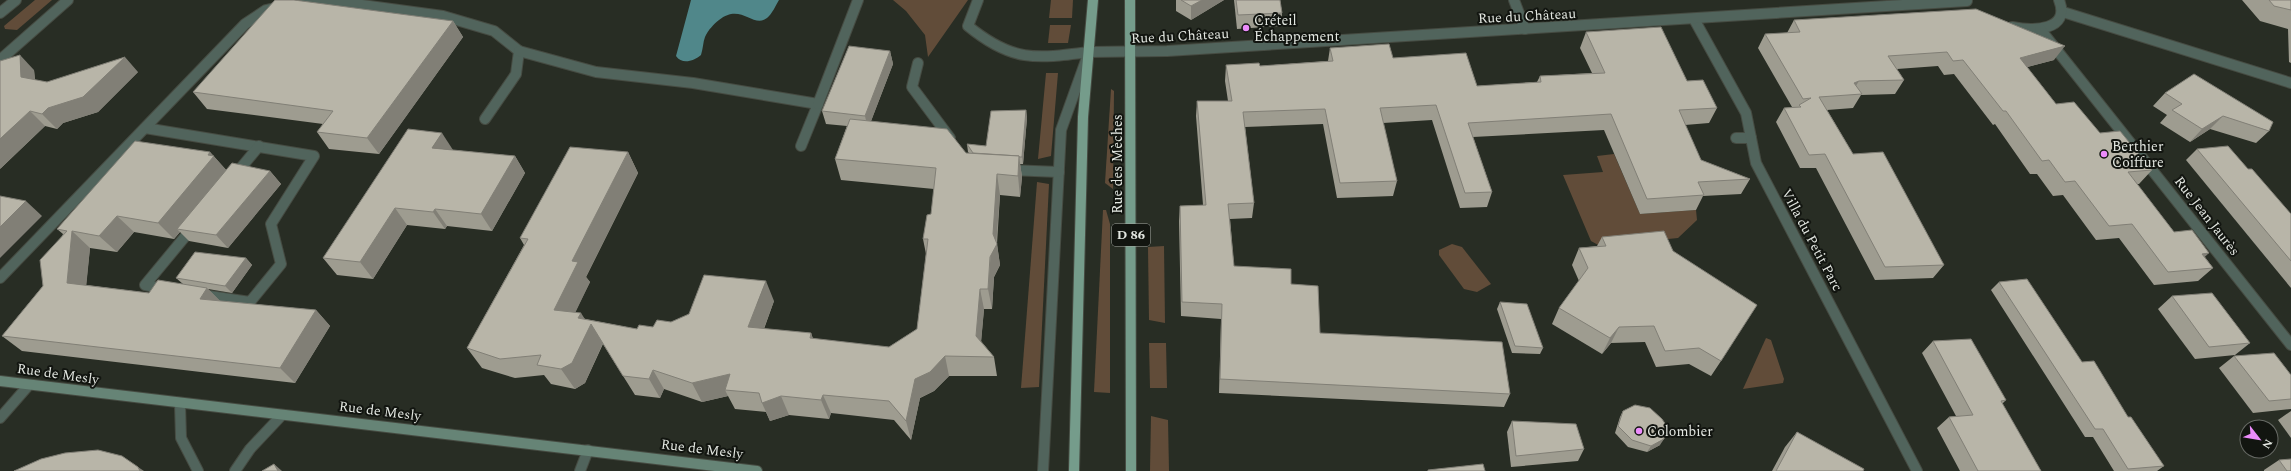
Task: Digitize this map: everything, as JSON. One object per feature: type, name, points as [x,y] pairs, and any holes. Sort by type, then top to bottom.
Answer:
[{"type":"main road","points":[[1074,471],[1077,403],[1082,117],[1093,0]]},
{"type":"main road","name":"Rue des Mèches","points":[[1130,0],[1131,471]]},
{"type":"street","points":[[0,14],[16,0]]},
{"type":"street","points":[[0,60],[68,0]]},
{"type":"street","points":[[801,146],[858,0]]},
{"type":"street","name":"Rue du Château","points":[[978,0],[968,26],[987,43],[1016,56],[1043,58],[1089,52],[1130,52],[1694,19],[1967,0]]},
{"type":"street","points":[[1514,0],[1525,29]]},
{"type":"street","points":[[1967,0],[1976,10]]},
{"type":"street","points":[[2002,24],[2017,29],[2040,29],[2054,25],[2060,19],[2063,12],[2059,0]]},
{"type":"street","points":[[0,278],[245,24],[266,10],[295,4],[340,2],[443,16],[494,31],[519,51],[596,72],[693,83],[818,104]]},
{"type":"street","points":[[2063,12],[2291,83]]},
{"type":"street","name":"Villa du Petit Parc","points":[[1694,19],[1746,113],[1756,163],[1917,471]]},
{"type":"street","name":"Rue Jean Jaurès","points":[[2040,29],[2291,345]]},
{"type":"street","points":[[485,119],[516,74],[519,51]]},
{"type":"street","points":[[1043,471],[1061,130],[1089,52]]},
{"type":"street","points":[[918,63],[912,87],[954,144]]},
{"type":"street","points":[[145,128],[314,156],[271,224],[281,264],[250,302],[190,293]]},
{"type":"street","points":[[1736,138],[1751,138]]},
{"type":"street","points":[[229,182],[259,146]]},
{"type":"street","points":[[1000,170],[1059,172]]},
{"type":"street","points":[[175,290],[145,285],[200,218]]},
{"type":"street","name":"Rue de Mesly","points":[[0,381],[28,386],[588,450],[757,471]]},
{"type":"street","points":[[0,418],[28,386]]},
{"type":"street","points":[[180,404],[181,438],[198,471]]},
{"type":"street","points":[[235,471],[250,449],[281,416]]},
{"type":"street","points":[[580,471],[588,450]]},
{"type":"shaded area","points":[[35,0],[52,0],[17,30],[5,29],[4,26]]},
{"type":"shaded area","points":[[893,0],[968,0],[928,57],[925,35],[906,11]]},
{"type":"shaded area","points":[[1051,0],[1073,0],[1072,18],[1049,18]]},
{"type":"shaded area","points":[[1050,25],[1071,25],[1068,43],[1048,43]]},
{"type":"shaded area","points":[[1046,73],[1058,73],[1051,156],[1038,159]]},
{"type":"shaded area","points":[[1111,89],[1114,91],[1113,189],[1105,183]]},
{"type":"shaded area","points":[[1614,154],[1640,214],[1696,210],[1697,220],[1678,238],[1600,246],[1591,241],[1563,175],[1603,172],[1597,156]]},
{"type":"shaded area","points":[[1037,182],[1049,184],[1039,387],[1021,388]]},
{"type":"shaded area","points":[[1103,210],[1106,210],[1110,224],[1110,393],[1094,392]]},
{"type":"shaded area","points":[[1452,244],[1462,247],[1491,284],[1477,292],[1464,289],[1439,255],[1439,250]]},
{"type":"shaded area","points":[[1164,246],[1165,323],[1149,320],[1148,247]]},
{"type":"shaded area","points":[[1766,338],[1771,340],[1784,379],[1783,383],[1743,389]]},
{"type":"shaded area","points":[[1149,343],[1166,343],[1167,388],[1150,388]]},
{"type":"shaded area","points":[[1151,416],[1168,420],[1169,471],[1150,471]]},
{"type":"water","points":[[691,0],[779,0],[769,16],[762,21],[740,14],[727,15],[719,20],[706,34],[701,55],[695,59],[685,61],[676,56]]},
{"type":"building","points":[[275,0],[294,0],[453,21],[367,138],[317,132],[333,111],[193,92]]},
{"type":"building","points":[[1181,0],[1202,0],[1191,6]]},
{"type":"building","points":[[1236,0],[1280,0],[1282,13],[1238,15]]},
{"type":"building","points":[[2269,0],[2291,0],[2291,10],[2274,6]]},
{"type":"building","points":[[1976,9],[2065,46],[2020,58],[2056,104],[2074,102],[2100,133],[2120,131],[2152,170],[2128,172],[2174,232],[2192,230],[2209,253],[2202,254],[2213,268],[2168,272],[2132,224],[2109,226],[2075,181],[2065,182],[2049,160],[2042,161],[2006,111],[2003,111],[1963,60],[1953,61],[1947,52],[1888,56],[1904,80],[1859,81],[1854,83],[1862,94],[1819,97],[1853,154],[1883,152],[1944,265],[1885,267],[1825,154],[1809,155],[1784,108],[1801,107],[1799,105],[1811,98],[1803,99],[1765,34],[1800,32],[1794,20]]},
{"type":"building","points":[[1661,27],[1687,81],[1703,80],[1717,108],[1679,110],[1701,160],[1750,179],[1698,182],[1704,195],[1647,199],[1611,114],[1468,123],[1492,192],[1465,193],[1436,105],[1380,108],[1397,181],[1340,183],[1325,109],[1243,112],[1254,203],[1228,204],[1234,266],[1291,269],[1291,284],[1318,286],[1320,333],[1502,342],[1510,394],[1220,379],[1222,304],[1182,302],[1180,206],[1206,205],[1197,101],[1232,101],[1226,65],[1259,63],[1260,66],[1333,61],[1330,48],[1389,44],[1393,58],[1466,53],[1477,86],[1541,82],[1540,76],[1605,73],[1586,32]]},
{"type":"building","points":[[849,46],[890,51],[865,116],[822,111]]},
{"type":"building","points":[[20,55],[21,77],[47,82],[125,57],[83,97],[48,108],[42,114],[30,111],[0,139],[0,61]]},
{"type":"building","points":[[2194,74],[2273,122],[2269,131],[2223,116],[2202,129],[2172,110],[2182,104],[2165,93]]},
{"type":"building","points":[[1026,110],[1022,157],[973,153],[967,144],[986,146],[991,111]]},
{"type":"building","points":[[850,119],[947,129],[966,153],[1019,156],[1018,176],[997,174],[993,234],[997,244],[990,257],[988,289],[980,289],[976,336],[994,357],[945,356],[930,372],[915,379],[906,421],[889,401],[823,395],[821,400],[781,396],[762,403],[759,393],[725,390],[730,374],[692,383],[653,370],[649,379],[623,376],[591,324],[572,363],[561,369],[537,365],[541,355],[500,359],[467,348],[528,239],[520,238],[570,147],[628,152],[572,261],[578,262],[554,310],[581,313],[578,318],[637,329],[639,325],[653,327],[657,320],[671,322],[689,314],[704,275],[766,281],[748,327],[811,333],[810,338],[889,347],[917,329],[928,239],[923,239],[927,215],[931,214],[936,168],[835,159]]},
{"type":"building","points":[[408,129],[442,133],[432,148],[515,156],[481,214],[435,209],[433,212],[395,208],[360,262],[323,258]]},
{"type":"building","points":[[135,141],[210,152],[208,155],[214,156],[158,223],[117,216],[99,236],[72,231],[67,283],[149,293],[158,280],[207,288],[200,299],[316,310],[280,368],[2,336],[43,286],[40,260],[67,231],[57,229]]},
{"type":"building","points":[[2228,146],[2248,169],[2252,169],[2291,214],[2291,261],[2197,149]]},
{"type":"building","points":[[232,163],[270,171],[216,235],[177,229]]},
{"type":"building","points":[[0,196],[26,201],[0,227]]},
{"type":"building","points":[[1664,231],[1673,251],[1757,305],[1721,361],[1699,348],[1665,351],[1654,326],[1619,327],[1610,338],[1559,308],[1588,268],[1579,248],[1606,246],[1602,237]]},
{"type":"building","points":[[195,252],[246,258],[225,286],[176,278]]},
{"type":"building","points":[[2027,279],[2082,362],[2094,361],[2128,417],[2131,417],[2164,466],[2128,469],[2103,429],[2095,429],[1999,282]]},
{"type":"building","points":[[2212,293],[2250,343],[2209,347],[2172,296]]},
{"type":"building","points":[[1500,302],[1527,304],[1543,348],[1515,346]]},
{"type":"building","points":[[1971,339],[2006,400],[2001,401],[2041,471],[1978,471],[1949,417],[1973,415],[1933,341]]},
{"type":"building","points":[[2274,353],[2291,375],[2291,399],[2269,401],[2234,356]]},
{"type":"building","name":"Colombier","points":[[1635,405],[1650,408],[1662,419],[1666,425],[1664,439],[1651,446],[1632,440],[1618,426],[1623,411]]},
{"type":"building","points":[[1512,421],[1576,424],[1584,449],[1516,456]]},
{"type":"building","points":[[1797,432],[1864,469],[1863,471],[1776,471]]},
{"type":"building","points":[[98,450],[122,456],[138,467],[140,471],[14,471],[41,459],[65,453]]},
{"type":"building","points":[[2291,459],[2291,471],[2287,471],[2279,460]]},
{"type":"building","points":[[274,464],[278,471],[262,471]]},
{"type":"building","points":[[1483,464],[1485,471],[1428,471],[1428,470]]},
{"type":"place","name":"Créteil Échappement","points":[[1246,28]]},
{"type":"place","name":"Berthier Coiffure","points":[[2104,154]]},
{"type":"place","name":"Colombier","points":[[1639,431]]}]
